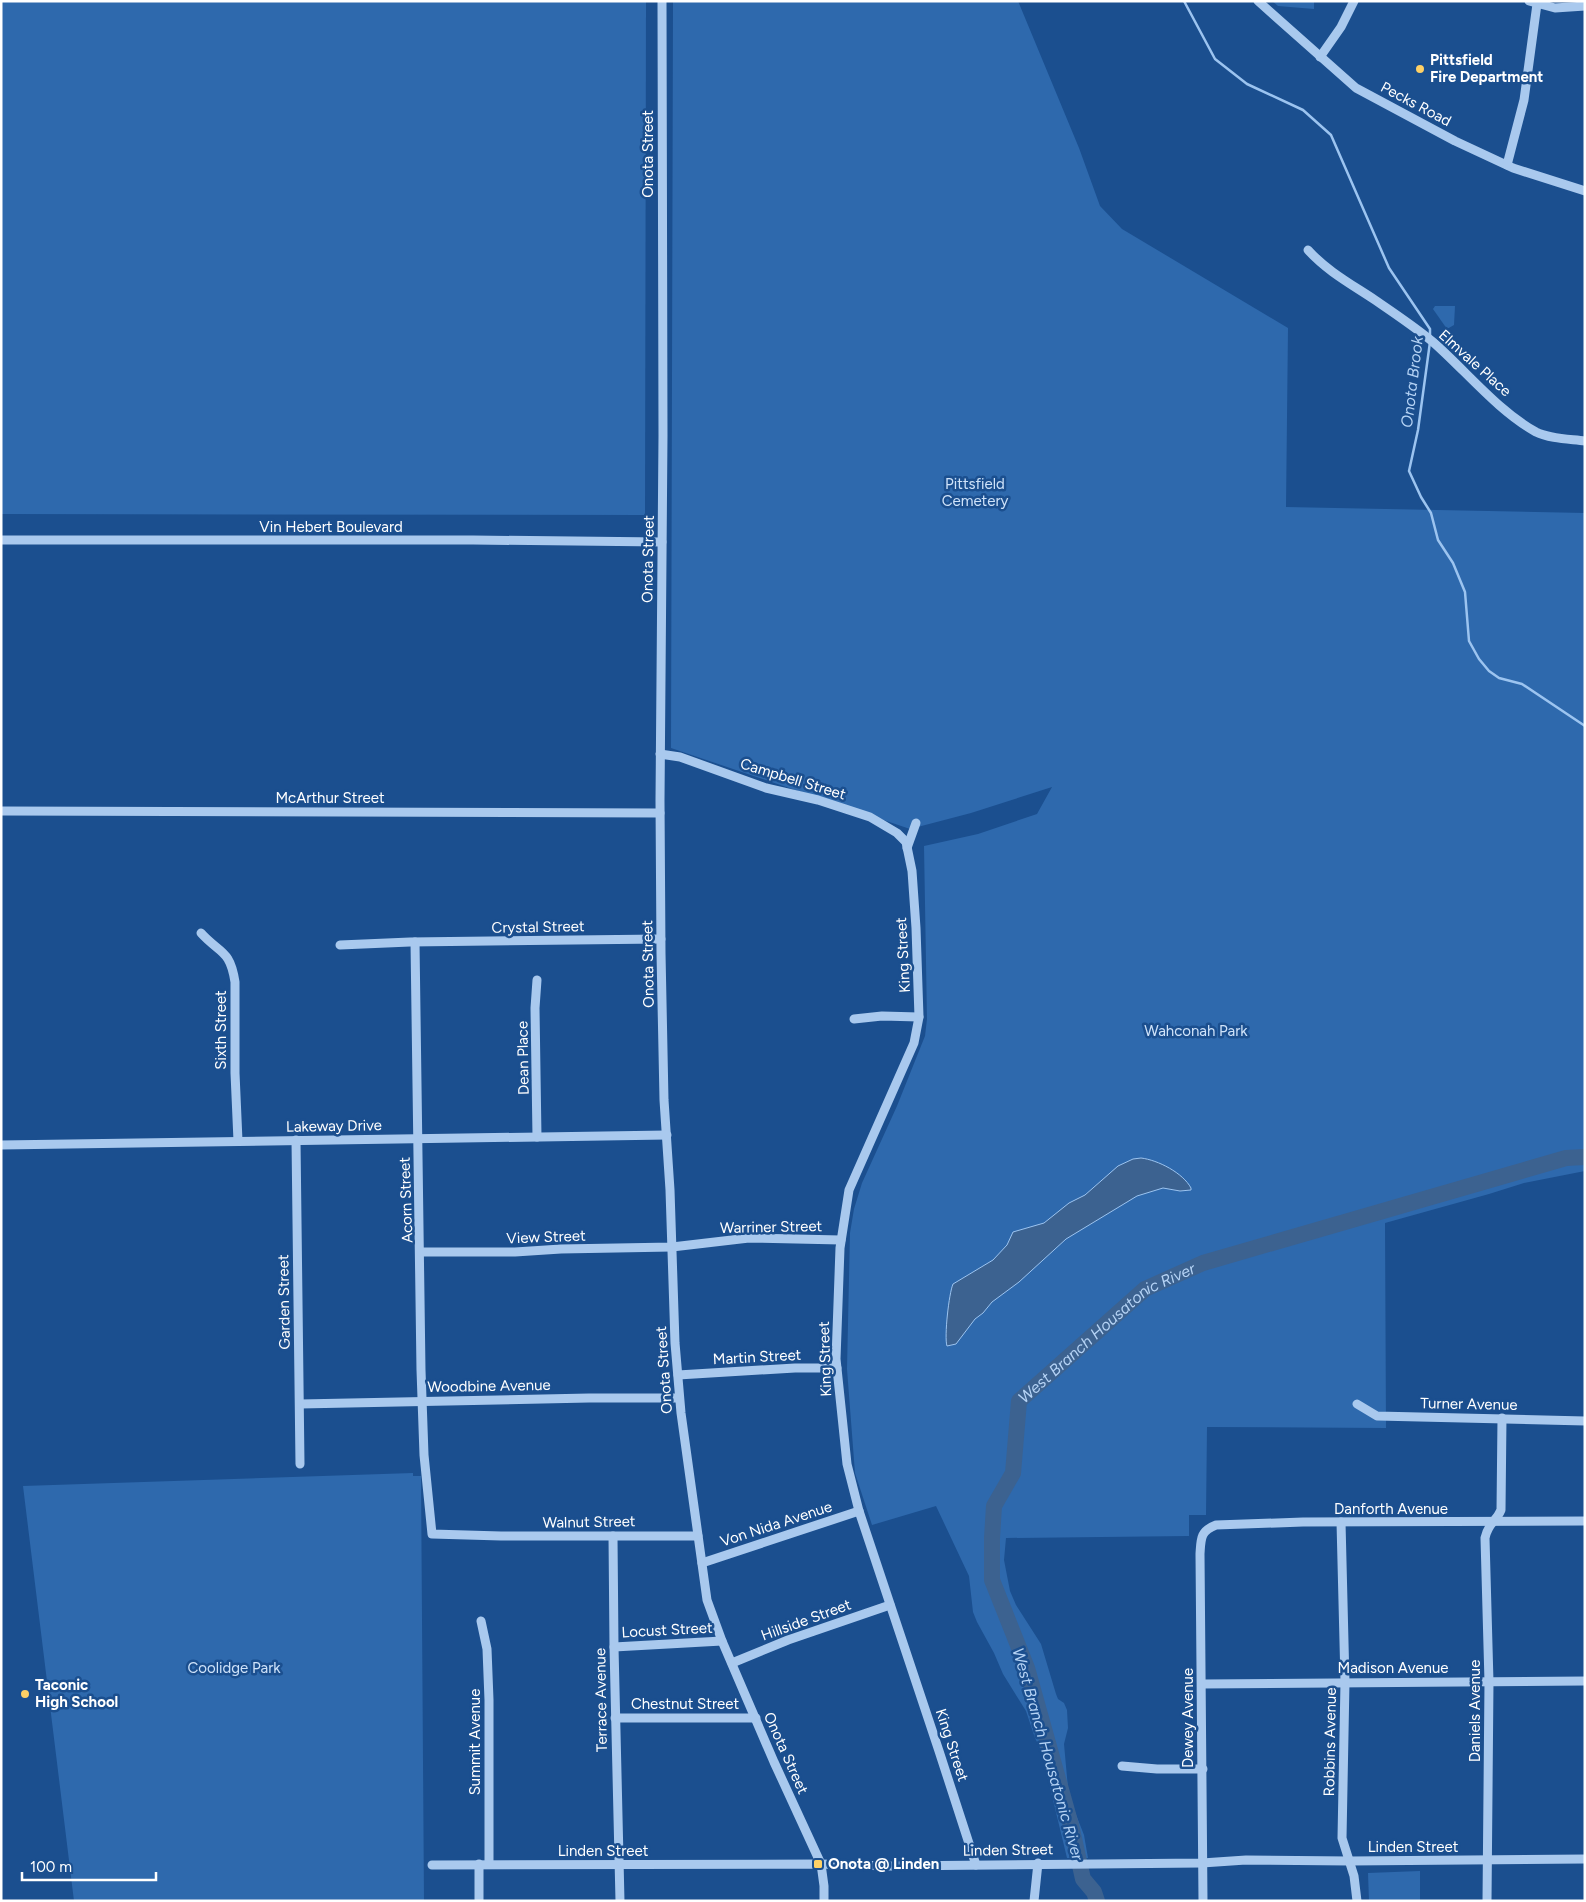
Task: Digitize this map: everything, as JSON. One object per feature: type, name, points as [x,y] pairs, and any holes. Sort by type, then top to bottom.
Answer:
[{"type":"street","name":"Onota Street","points":[[662,1],[661,939],[664,1080],[679,1398],[708,1600],[722,1641],[821,1864],[824,1901]]},
{"type":"street","name":"Pecks Road","points":[[1258,1],[1356,88],[1455,141],[1508,165],[1585,191]]},
{"type":"street","points":[[1320,57],[1342,27],[1354,1]]},
{"type":"street","points":[[1508,165],[1524,100],[1533,3],[1555,8],[1585,6]]},
{"type":"street","name":"Elmvale Place","points":[[1308,250],[1335,275],[1375,300],[1429,340],[1510,414],[1538,432],[1560,438],[1585,441]]},
{"type":"street","name":"Vin Hebert Boulevard","points":[[1,540],[662,542]]},
{"type":"street","name":"Campbell Street","points":[[660,754],[688,760],[766,788],[818,800],[870,818],[897,832],[906,842],[907,848]]},
{"type":"street","name":"McArthur Street","points":[[1,810],[660,812]]},
{"type":"street","points":[[907,848],[916,823]]},
{"type":"street","name":"King Street","points":[[907,848],[912,871],[919,1016],[914,1043],[849,1190],[842,1240],[837,1307],[837,1368],[847,1464],[859,1511],[976,1864]]},
{"type":"street","name":"Sixth Street","points":[[201,933],[210,943],[224,952],[233,968],[235,982],[235,1074],[238,1141]]},
{"type":"street","name":"Crystal Street","points":[[340,945],[415,942],[661,939]]},
{"type":"street","name":"Acorn Street","points":[[415,942],[424,1457]]},
{"type":"street","name":"Dean Place","points":[[537,980],[535,1008],[538,1137]]},
{"type":"street","points":[[854,1019],[882,1016],[919,1016]]},
{"type":"street","name":"Lakeway Drive","points":[[1,1145],[667,1135]]},
{"type":"street","name":"Garden Street","points":[[296,1140],[300,1464]]},
{"type":"street","name":"Warriner Street","points":[[672,1247],[749,1238],[842,1240]]},
{"type":"street","name":"View Street","points":[[421,1252],[515,1252],[561,1249],[672,1247]]},
{"type":"street","name":"Martin Street","points":[[678,1375],[795,1368],[837,1368]]},
{"type":"street","name":"Woodbine Avenue","points":[[300,1404],[679,1398]]},
{"type":"street","name":"Turner Avenue","points":[[1357,1404],[1377,1416],[1585,1421]]},
{"type":"street","name":"Daniels Avenue","points":[[1487,1901],[1489,1682],[1485,1538],[1490,1523],[1498,1517],[1501,1510],[1502,1418]]},
{"type":"street","name":"Walnut Street","points":[[424,1457],[432,1534],[479,1536],[698,1536]]},
{"type":"street","name":"Von Nida Avenue","points":[[702,1563],[859,1511]]},
{"type":"street","name":"Danforth Avenue","points":[[1202,1535],[1207,1528],[1216,1525],[1341,1522],[1490,1523],[1585,1521]]},
{"type":"street","name":"Robbins Avenue","points":[[1341,1522],[1345,1682],[1342,1838],[1350,1861],[1357,1901]]},
{"type":"street","name":"Dewey Avenue","points":[[1202,1535],[1200,1554],[1203,1901]]},
{"type":"street","name":"Terrace Avenue","points":[[613,1536],[620,1901]]},
{"type":"street","name":"Hillside Street","points":[[732,1663],[788,1640],[890,1605]]},
{"type":"street","name":"Summit Avenue","points":[[481,1621],[487,1649],[489,1700],[490,1864]]},
{"type":"street","name":"Locust Street","points":[[614,1647],[722,1641]]},
{"type":"street","name":"Madison Avenue","points":[[1202,1684],[1585,1681]]},
{"type":"street","name":"Chestnut Street","points":[[615,1718],[756,1718]]},
{"type":"street","points":[[1122,1766],[1158,1769],[1202,1769]]},
{"type":"street","name":"Linden Street","points":[[432,1864],[821,1864],[889,1866],[1038,1863],[1202,1863],[1246,1860],[1585,1859]]},
{"type":"street","points":[[1034,1901],[1038,1863]]},
{"type":"street","points":[[478,1901],[479,1864]]},
{"type":"green space","points":[[1,1],[646,1],[645,515],[1,514]]},
{"type":"green space","points":[[673,1],[1018,1],[1079,148],[1100,206],[1122,229],[1288,328],[1286,507],[1585,513],[1585,1171],[1524,1183],[1385,1223],[1386,1428],[1207,1427],[1206,1515],[1189,1515],[1189,1536],[1006,1538],[1004,1560],[1010,1591],[1016,1605],[1041,1644],[1056,1694],[1067,1710],[1068,1728],[1064,1744],[1068,1788],[1071,1802],[1084,1835],[1088,1858],[1067,1858],[1041,1750],[1026,1711],[1003,1674],[977,1622],[973,1612],[969,1576],[936,1506],[872,1525],[855,1473],[847,1369],[850,1233],[854,1209],[862,1183],[897,1106],[925,1036],[927,1019],[924,846],[978,834],[1037,814],[1052,787],[971,813],[910,829],[671,748]]},
{"type":"green space","points":[[1272,1],[1314,1],[1314,9],[1278,6]]},
{"type":"green space","points":[[1435,306],[1455,306],[1454,325],[1447,329],[1433,309]]},
{"type":"green space","name":"Coolidge Park","points":[[413,1473],[413,1476],[421,1476],[424,1901],[74,1901],[23,1486]]},
{"type":"green space","points":[[1420,1871],[1420,1901],[1369,1901],[1368,1873]]},
{"type":"shaded area","points":[[1141,1158],[1162,1164],[1176,1172],[1187,1182],[1191,1190],[1180,1191],[1163,1188],[1137,1196],[1066,1239],[1019,1282],[992,1302],[975,1319],[956,1344],[947,1346],[947,1315],[953,1284],[993,1260],[1007,1245],[1013,1232],[1044,1223],[1069,1203],[1085,1195],[1118,1166],[1133,1159]]},
{"type":"waterway","name":"Onota Brook","points":[[1184,1],[1215,59],[1247,84],[1303,110],[1331,135],[1389,268],[1430,329],[1430,336]]},
{"type":"waterway","name":"Onota Brook","points":[[1430,342],[1418,430],[1409,471],[1431,513],[1438,540],[1453,563],[1465,592],[1469,641],[1479,659],[1489,671],[1499,678],[1522,684],[1585,726]]},
{"type":"waterway","name":"West Branch Housatonic River","points":[[1097,1901],[1094,1892],[1083,1879],[1071,1825],[1027,1668],[992,1580],[994,1506],[1013,1473],[1019,1401],[1145,1289],[1203,1263],[1566,1158],[1585,1157]]},
{"type":"place","name":"Pittsfield Fire Department","points":[[1420,69]]},
{"type":"place","name":"Taconic High School","points":[[25,1694]]},
{"type":"place","name":"Onota @ Linden","points":[[818,1864]]},
{"type":"park label","name":"Pittsfield Cemetery","points":[[975,492]]},
{"type":"park label","name":"Wahconah Park","points":[[1196,1031]]}]
